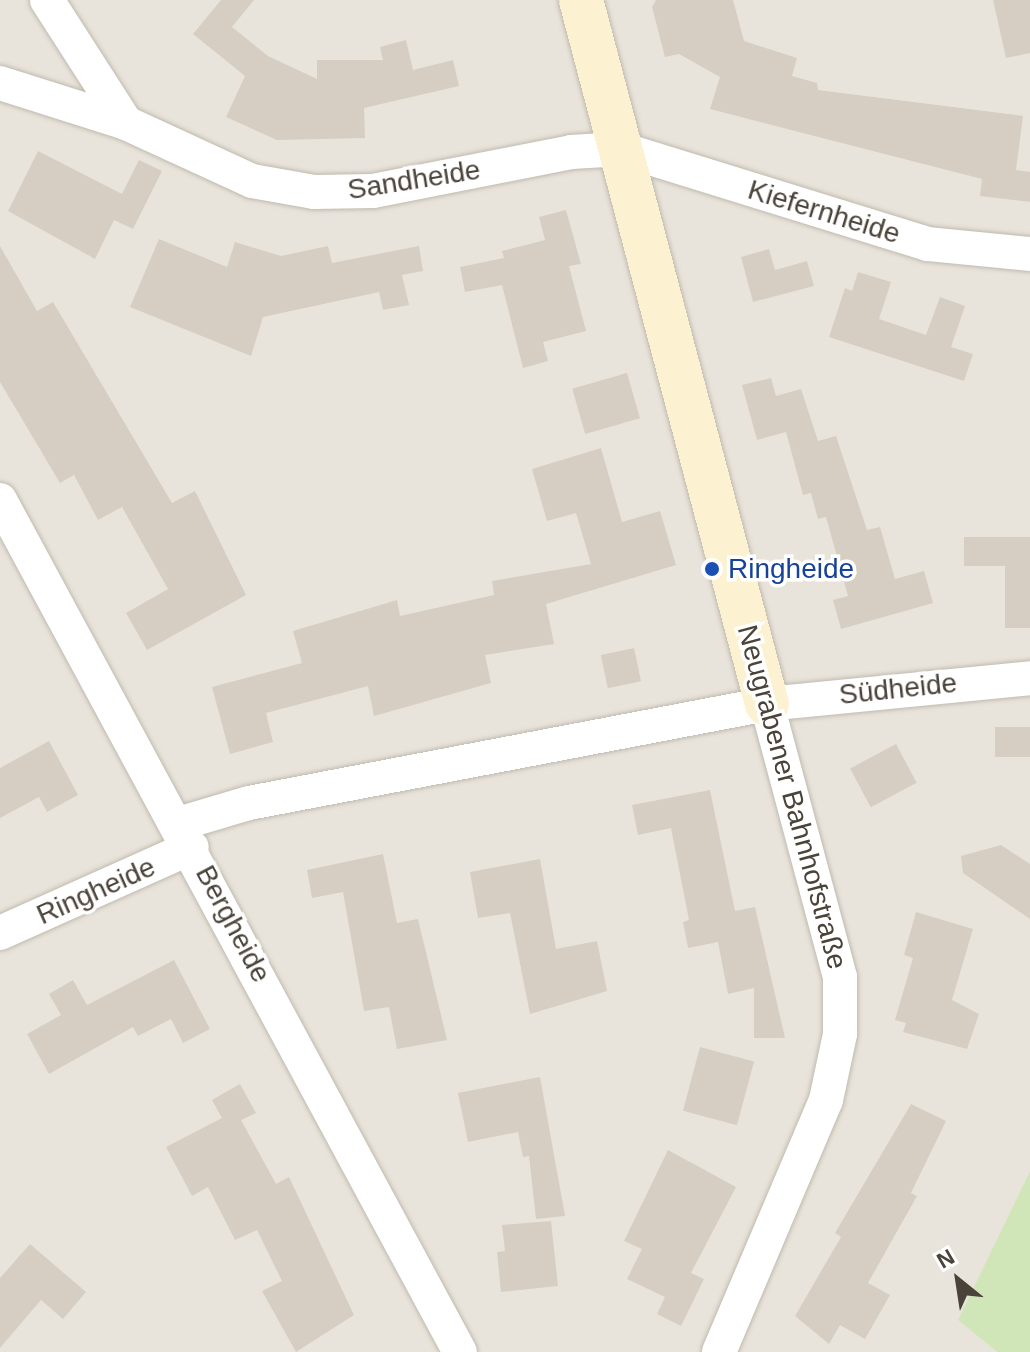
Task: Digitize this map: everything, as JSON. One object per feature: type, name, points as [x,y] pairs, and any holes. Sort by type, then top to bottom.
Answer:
[{"type":"street","points":[[47,0],[126,123]]},
{"type":"street","name":"Neugrabener Bahnhofstraße","points":[[581,0],[840,977],[840,1034],[826,1100],[719,1352]]},
{"type":"street","name":"Sandheide","points":[[0,83],[126,123],[228,174],[314,192],[373,191],[571,152],[621,149]]},
{"type":"street","name":"Kiefernheide","points":[[621,149],[928,244],[1030,254]]},
{"type":"street","name":"Bergheide","points":[[0,500],[185,836],[460,1352]]},
{"type":"street","name":"Südheide","points":[[767,704],[1030,678]]},
{"type":"street","name":"Ringheide","points":[[0,933],[249,803],[767,704]]},
{"type":"shaded area","points":[[0,0],[1030,0],[1030,1171],[959,1320],[997,1352],[0,1352]]},
{"type":"green space","points":[[1030,1171],[1030,1352],[997,1352],[958,1320]]},
{"type":"building","points":[[221,0],[254,0],[232,27],[268,56],[317,79],[317,60],[383,60],[380,47],[406,40],[413,70],[453,60],[459,86],[364,108],[365,138],[277,140],[226,117],[245,76],[193,34]]},
{"type":"building","points":[[656,0],[733,0],[744,41],[797,58],[792,76],[817,83],[818,90],[1023,116],[1016,170],[1030,172],[1030,202],[980,196],[982,179],[710,109],[720,77],[679,54],[665,57],[652,7]]},
{"type":"building","points":[[993,0],[1030,0],[1030,53],[1006,58]]},
{"type":"building","points":[[38,151],[122,194],[139,160],[162,171],[133,229],[114,220],[95,259],[8,211]]},
{"type":"building","points":[[566,210],[581,264],[569,266],[586,331],[543,342],[548,361],[523,368],[502,285],[465,292],[460,267],[504,258],[502,251],[545,240],[539,217]]},
{"type":"building","points":[[159,239],[227,267],[235,242],[281,256],[328,246],[332,263],[419,246],[423,271],[402,275],[409,305],[383,310],[379,292],[263,317],[251,356],[130,307]]},
{"type":"building","points":[[0,246],[37,311],[53,302],[172,503],[195,491],[246,595],[147,650],[126,613],[168,589],[122,507],[98,520],[74,475],[60,483],[0,382]]},
{"type":"building","points":[[769,249],[775,270],[807,261],[814,286],[753,302],[741,257]]},
{"type":"building","points":[[858,272],[891,282],[879,319],[926,335],[940,297],[965,306],[951,347],[973,354],[964,381],[829,337],[845,288],[852,291]]},
{"type":"building","points":[[627,373],[640,418],[585,434],[572,389]]},
{"type":"building","points":[[771,378],[776,396],[801,389],[818,441],[836,436],[867,530],[880,527],[895,579],[924,571],[933,603],[841,629],[833,600],[848,596],[826,517],[818,519],[811,493],[803,495],[786,432],[757,440],[742,385]]},
{"type":"building","points":[[601,448],[622,522],[660,511],[676,565],[546,604],[554,644],[485,655],[491,683],[374,716],[368,686],[266,713],[273,742],[230,754],[212,687],[302,663],[293,631],[397,600],[400,616],[494,595],[492,581],[591,564],[576,513],[547,521],[532,469]]},
{"type":"building","points":[[964,537],[1030,537],[1030,628],[1005,628],[1005,566],[964,566]]},
{"type":"building","points":[[634,648],[641,681],[608,688],[601,655]]},
{"type":"building","points":[[995,727],[1030,727],[1030,757],[995,757]]},
{"type":"building","points":[[49,741],[78,795],[47,812],[39,797],[0,818],[0,768]]},
{"type":"building","points":[[896,744],[917,783],[871,807],[850,768]]},
{"type":"building","points":[[710,790],[735,911],[755,907],[785,1038],[754,1038],[754,988],[728,994],[718,942],[688,948],[683,922],[689,920],[671,828],[638,835],[632,805]]},
{"type":"building","points":[[1001,845],[1030,864],[1030,919],[963,873],[961,856]]},
{"type":"building","points":[[383,854],[397,923],[418,919],[447,1040],[397,1049],[389,1007],[364,1011],[343,892],[312,898],[307,870]]},
{"type":"building","points":[[540,859],[556,949],[597,941],[607,991],[530,1014],[510,913],[478,918],[470,872]]},
{"type":"building","points":[[916,912],[973,929],[952,1000],[979,1014],[967,1049],[903,1032],[906,1023],[895,1020],[913,958],[904,955]]},
{"type":"building","points":[[174,960],[210,1029],[183,1043],[171,1019],[138,1036],[133,1027],[49,1074],[27,1034],[61,1015],[49,994],[73,980],[87,1005]]},
{"type":"building","points":[[700,1047],[754,1061],[737,1125],[683,1111]]},
{"type":"building","points":[[540,1077],[565,1216],[536,1219],[529,1156],[523,1157],[518,1132],[468,1142],[458,1093]]},
{"type":"building","points":[[240,1084],[256,1113],[241,1120],[276,1184],[289,1177],[354,1315],[296,1352],[262,1291],[282,1281],[257,1230],[235,1240],[208,1187],[192,1196],[166,1147],[222,1118],[212,1100]]},
{"type":"building","points":[[911,1104],[946,1121],[911,1193],[917,1196],[868,1283],[890,1295],[865,1339],[840,1325],[829,1344],[795,1316],[841,1237],[835,1233]]},
{"type":"building","points":[[668,1150],[736,1187],[691,1273],[704,1279],[681,1326],[657,1314],[665,1297],[627,1279],[642,1249],[624,1241]]},
{"type":"building","points":[[551,1221],[558,1286],[501,1292],[497,1252],[505,1251],[502,1225]]},
{"type":"building","points":[[30,1244],[86,1292],[63,1319],[41,1300],[0,1348],[0,1278]]},
{"type":"place","name":"Ringheide","points":[[712,569]]}]
